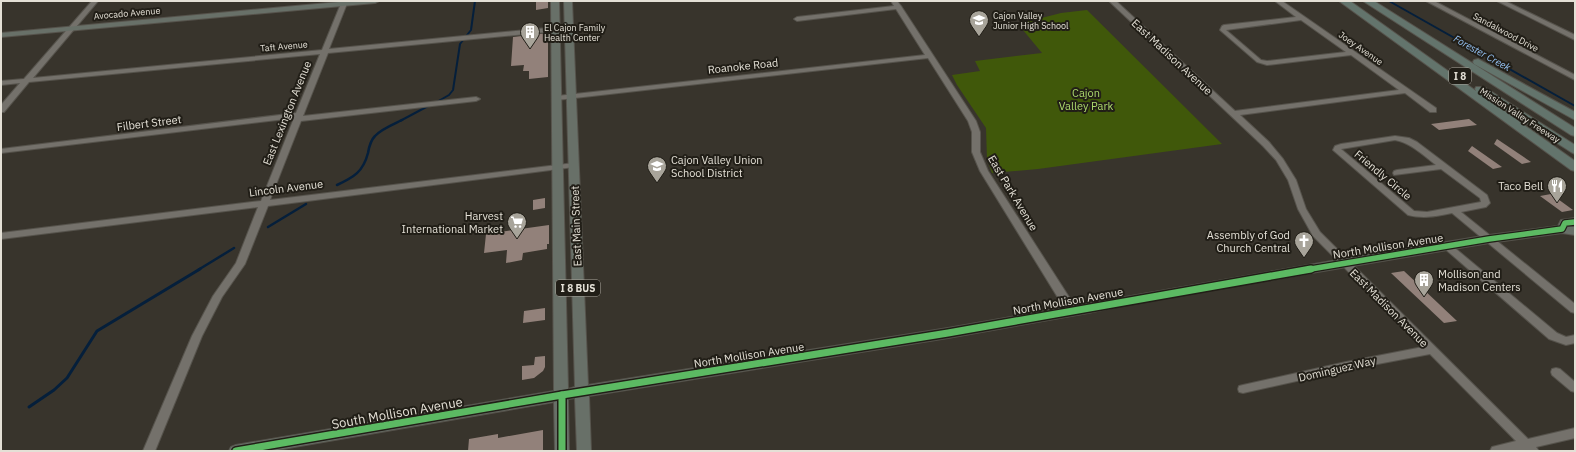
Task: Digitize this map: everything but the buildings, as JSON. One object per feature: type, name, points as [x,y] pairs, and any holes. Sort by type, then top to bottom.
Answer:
[{"type":"highway","name":"Mission Valley Freeway","points":[[1344,1],[1575,150]]},
{"type":"highway","points":[[1344,1],[1575,167]]},
{"type":"highway","name":"Mission Valley Freeway","points":[[1368,1],[1575,133]]},
{"type":"highway","points":[[1373,1],[1575,117]]},
{"type":"main road","name":"Avocado Avenue","points":[[1,35],[344,2],[375,1]]},
{"type":"main road","name":"East Main Street","points":[[555,1],[562,451]]},
{"type":"main road","name":"East Main Street","points":[[568,1],[584,451]]},
{"type":"main road","name":"North Mollison Avenue","points":[[1562,229],[1565,223],[1575,222]]},
{"type":"main road","points":[[558,227],[576,225]]},
{"type":"main road","name":"North Mollison Avenue","points":[[562,395],[1072,311],[1139,298],[1489,239],[1562,229],[1575,231]]},
{"type":"main road","name":"South Mollison Avenue","points":[[236,451],[562,395]]},
{"type":"street","points":[[1,110],[95,1]]},
{"type":"street","name":"East Madison Avenue","points":[[1112,1],[1266,144],[1279,159],[1292,180],[1302,209],[1316,234],[1343,263],[1530,448]]},
{"type":"street","name":"Joey Avenue","points":[[1278,1],[1433,110]]},
{"type":"street","name":"Sandalwood Drive","points":[[1429,1],[1575,78]]},
{"type":"street","points":[[1500,1],[1575,38]]},
{"type":"street","name":"East Lexington Avenue","points":[[150,451],[190,352],[216,298],[240,264],[344,2]]},
{"type":"street","points":[[797,19],[897,4]]},
{"type":"street","name":"East Park Avenue","points":[[897,4],[972,122],[976,132],[976,152],[984,171],[1072,311]]},
{"type":"street","points":[[1303,18],[1227,26],[1223,30],[1259,61],[1267,63],[1352,53]]},
{"type":"street","name":"Taft Avenue","points":[[1,83],[568,28]]},
{"type":"street","name":"Roanoke Road","points":[[557,98],[931,56]]},
{"type":"street","points":[[1561,71],[1575,70]]},
{"type":"street","points":[[1232,114],[1406,91]]},
{"type":"street","name":"Filbert Street","points":[[1,151],[298,117],[476,99]]},
{"type":"street","name":"Friendly Circle","points":[[1400,138],[1414,144],[1443,166],[1484,197],[1486,203],[1455,211],[1427,215],[1411,213],[1337,150],[1341,146],[1400,138]]},
{"type":"street","name":"Lincoln Avenue","points":[[1,236],[574,165]]},
{"type":"street","points":[[1397,173],[1443,166]]},
{"type":"street","points":[[1455,211],[1575,309]]},
{"type":"street","points":[[1447,246],[1553,336],[1566,341],[1575,339]]},
{"type":"street","name":"Dominguez Way","points":[[1243,389],[1292,380],[1346,366],[1431,350]]},
{"type":"street","points":[[1556,372],[1575,388]]},
{"type":"street","points":[[1496,451],[1530,448],[1575,433]]},
{"type":"green space","name":"Cajon Valley Park","points":[[1087,10],[1222,144],[1038,169],[992,173],[987,159],[986,128],[952,75],[980,71],[975,61],[1042,53],[1018,24],[1061,13]]},
{"type":"waterway","points":[[435,103],[449,95],[453,90],[460,44],[471,30],[475,1]]},
{"type":"waterway","name":"Forester Creek","points":[[1389,1],[1575,106]]},
{"type":"waterway","points":[[400,121],[430,105]]},
{"type":"waterway","points":[[337,185],[357,173],[366,160],[371,142],[375,136],[384,129],[400,121]]},
{"type":"waterway","points":[[268,227],[306,204]]},
{"type":"waterway","points":[[198,270],[234,248]]},
{"type":"waterway","points":[[29,407],[54,390],[67,378],[97,331],[200,269]]},
{"type":"cycle path","points":[[236,451],[562,395],[948,333],[1343,263],[1489,239],[1562,229],[1565,223],[1575,222]]},
{"type":"cycle path","points":[[562,395],[562,451]]},
{"type":"place","name":"Cajon Valley Junior High School","points":[[979,37]]},
{"type":"place","name":"El Cajon Family Health Center","points":[[530,49]]},
{"type":"place","name":"Cajon Valley Union School District","points":[[657,183]]},
{"type":"place","name":"Taco Bell","points":[[1557,203]]},
{"type":"place","name":"Harvest International Market","points":[[517,239]]},
{"type":"place","name":"Assembly of God Church Central","points":[[1304,258]]},
{"type":"place","name":"Mollison and Madison Centers","points":[[1424,297]]}]
